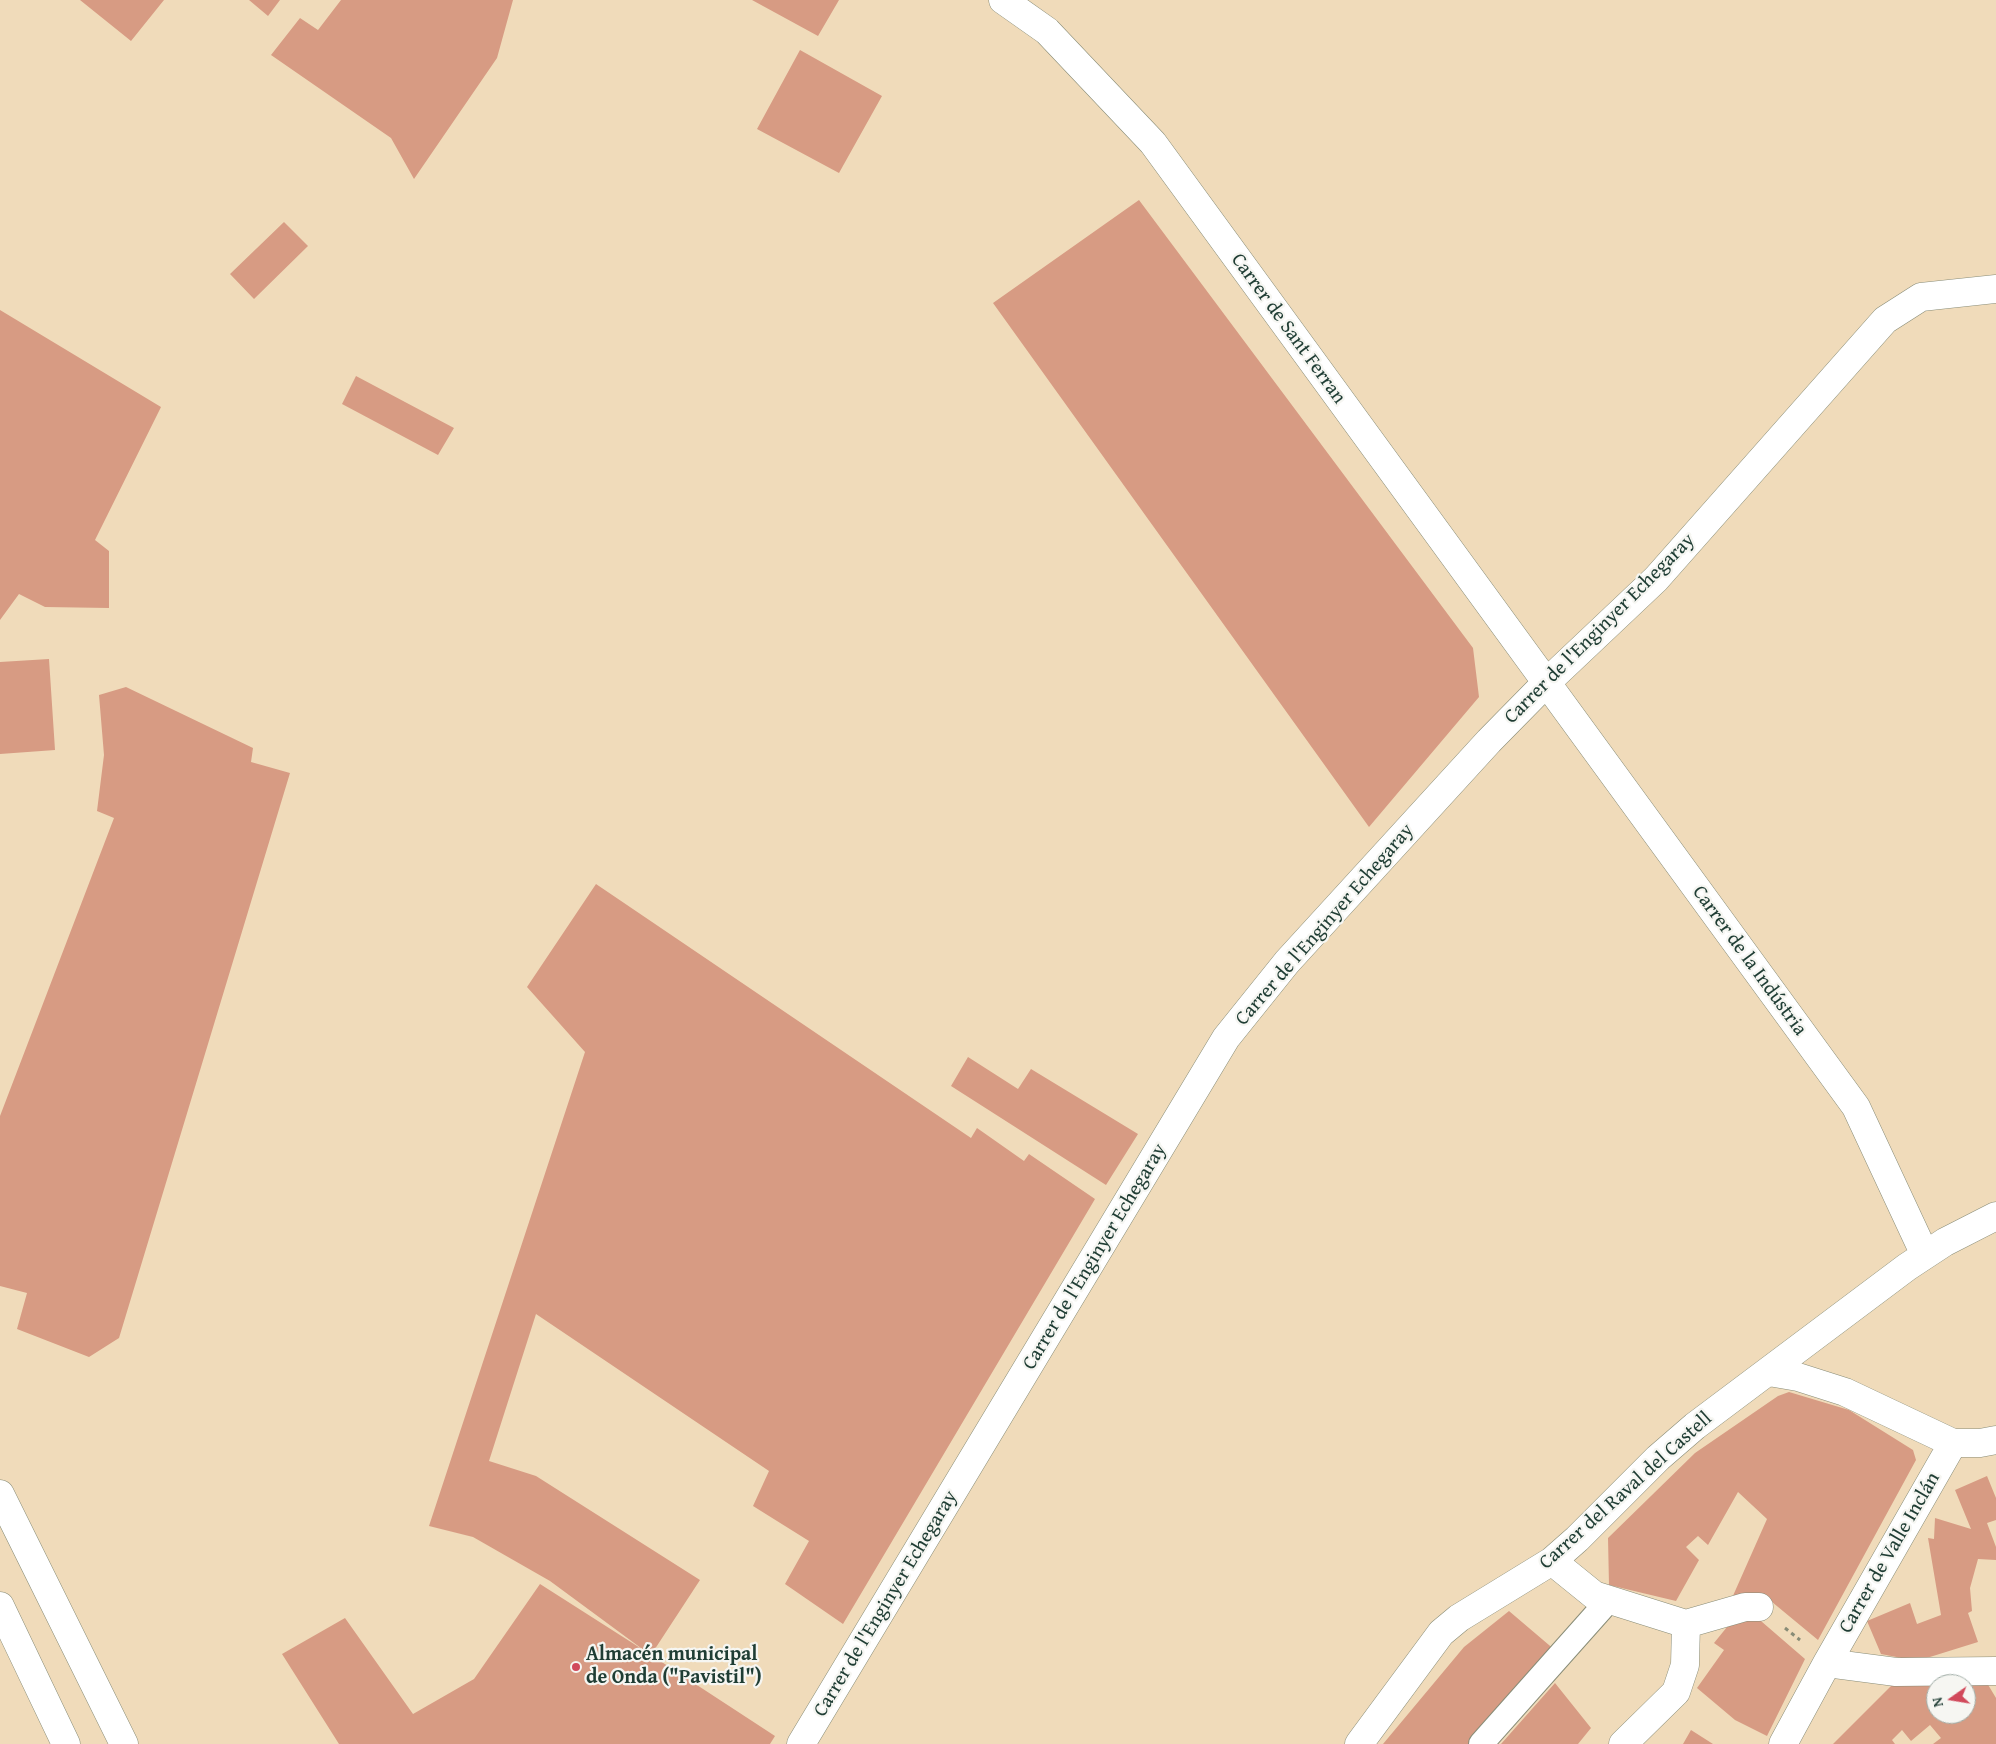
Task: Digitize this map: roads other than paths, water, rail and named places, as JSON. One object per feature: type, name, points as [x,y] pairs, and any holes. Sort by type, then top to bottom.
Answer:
[{"type":"street","name":"Carrer de Sant Ferran","points":[[1003,0],[1047,31],[1153,144],[1547,682]]},
{"type":"street","name":"Carrer de l'Enginyer Echegaray","points":[[801,1744],[1226,1038],[1287,962],[1489,741],[1547,682],[1656,579],[1885,320],[1921,297],[1996,289]]},
{"type":"street","name":"Carrer de la Indústria","points":[[1547,682],[1856,1107],[1925,1255]]},
{"type":"street","name":"Carrer del Raval del Castell","points":[[1358,1744],[1441,1633],[1459,1618],[1552,1561],[1577,1539],[1658,1458],[1695,1426],[1925,1255],[1996,1216]]},
{"type":"street","points":[[1769,1372],[1798,1377],[1845,1392],[1953,1443],[1980,1443],[1996,1440]]},
{"type":"street","name":"Carrer de Valle Inclán","points":[[1783,1744],[1827,1663],[1953,1443]]},
{"type":"street","points":[[0,1494],[124,1744]]},
{"type":"street","points":[[1552,1561],[1594,1595],[1686,1624],[1745,1607],[1759,1607]]},
{"type":"street","points":[[0,1606],[66,1744]]},
{"type":"street","points":[[1644,1744],[1676,1692],[1685,1665],[1686,1624]]},
{"type":"street","points":[[1827,1663],[1896,1672],[1996,1671]]},
{"type":"street","points":[[1623,1744],[1676,1692]]},
{"type":"lane","points":[[1481,1744],[1609,1600]]},
{"type":"place","name":"Almacén municipal de Onda (\"Pavistil\")","points":[[576,1667]]}]
